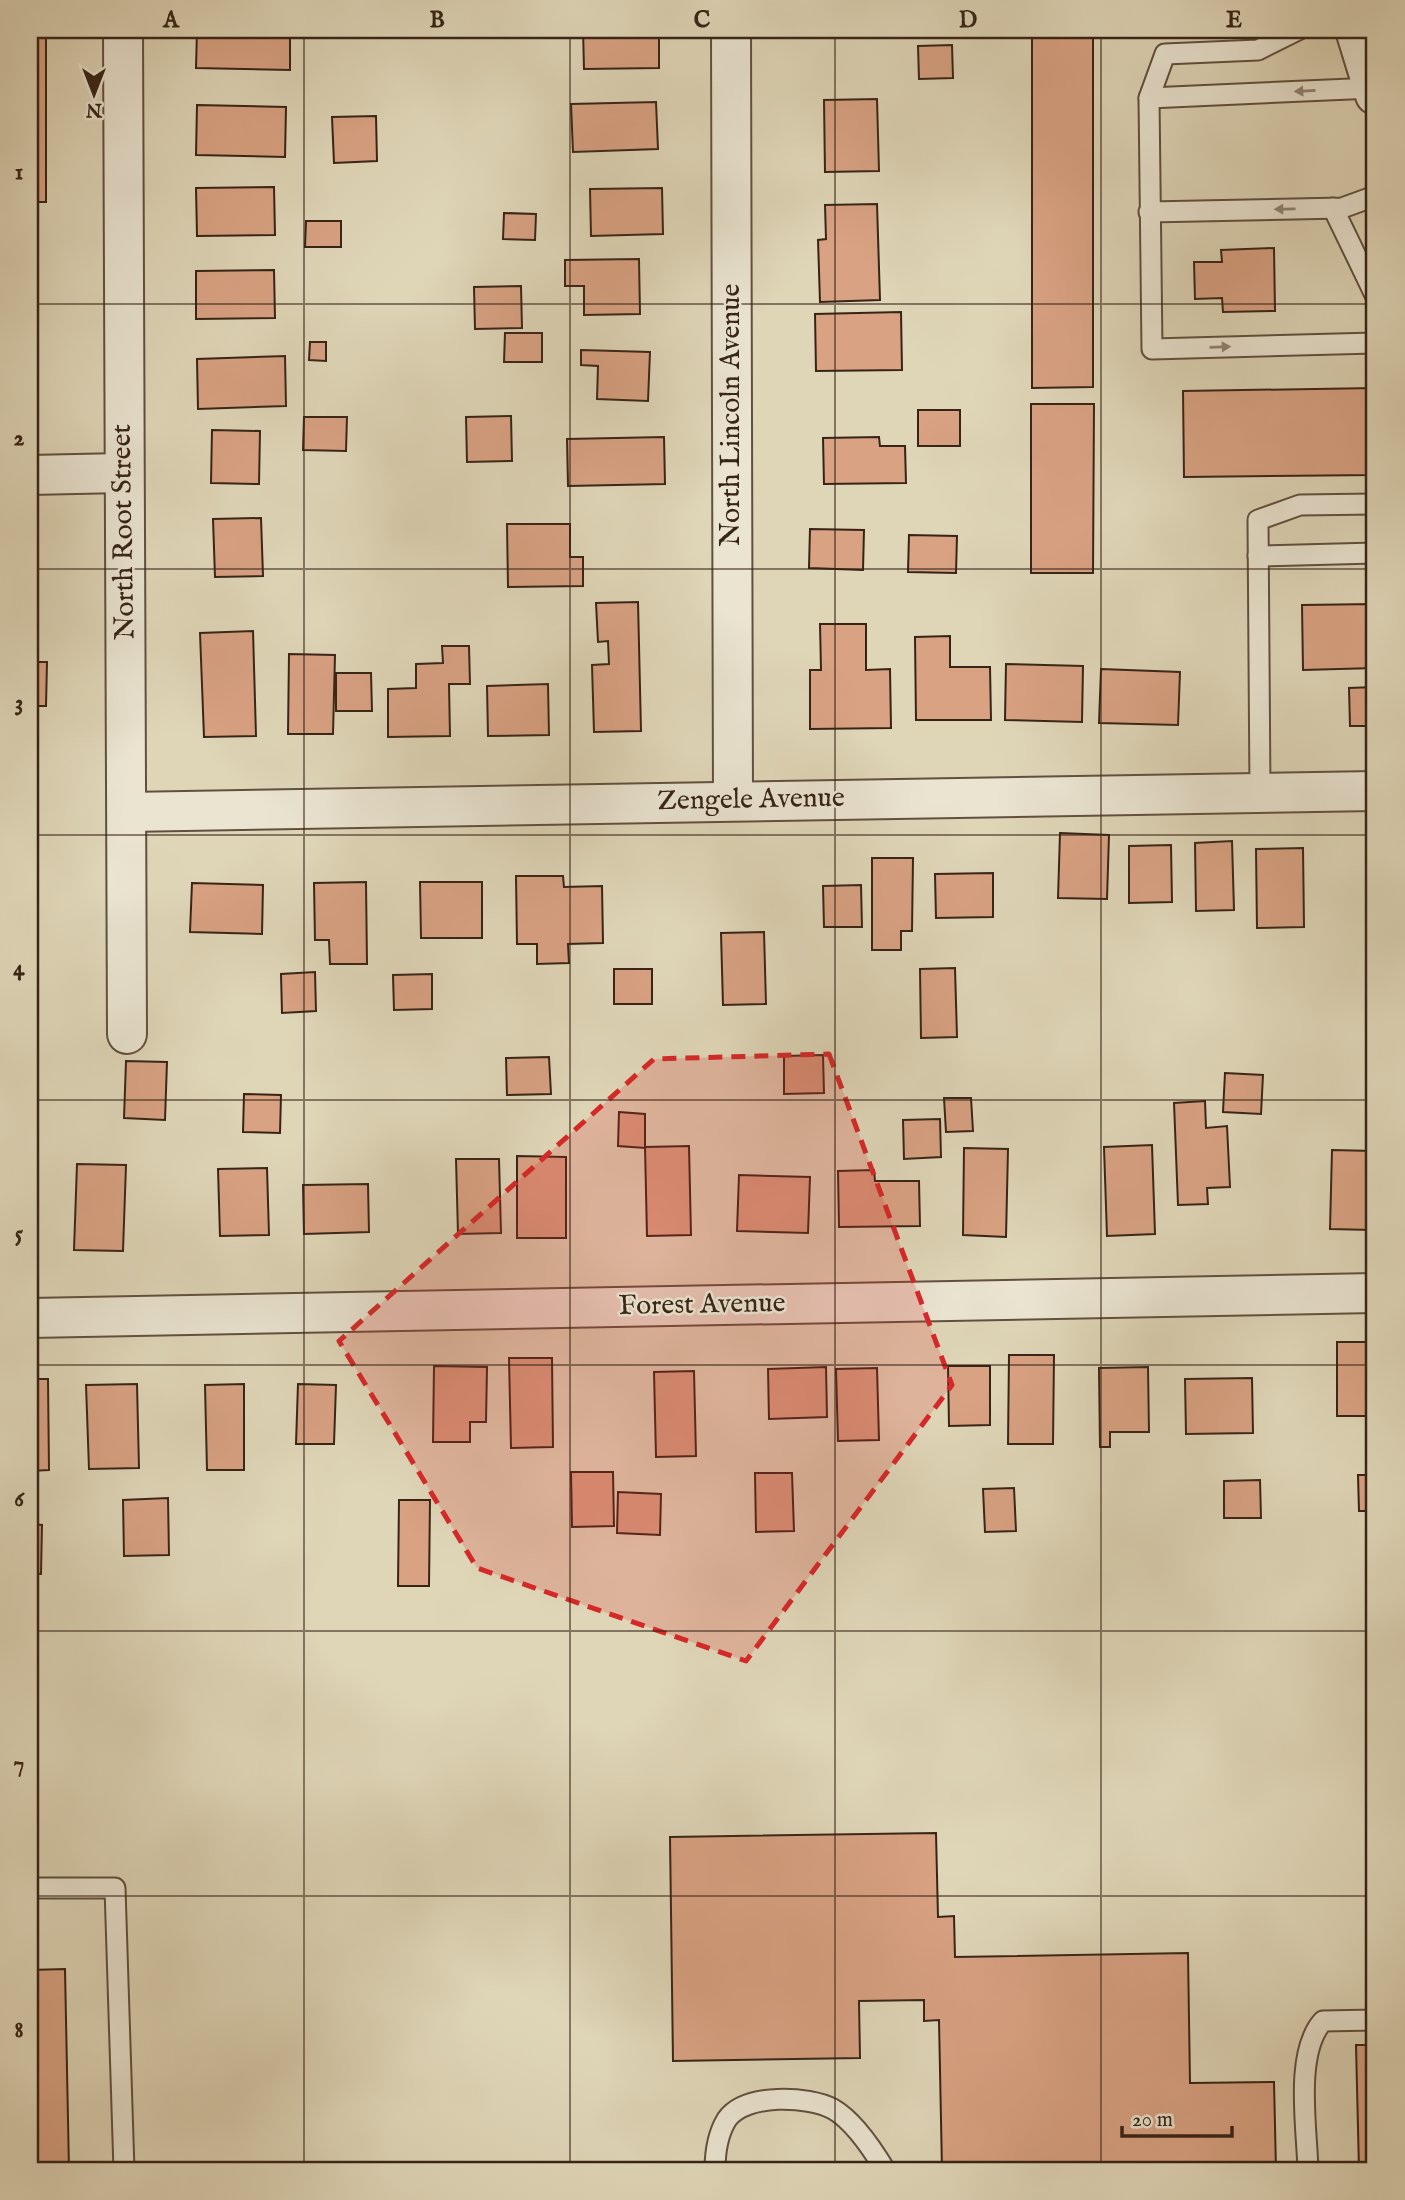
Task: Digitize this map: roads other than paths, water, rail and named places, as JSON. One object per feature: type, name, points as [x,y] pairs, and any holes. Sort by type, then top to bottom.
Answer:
[{"type":"street","name":"North Root Street","points":[[123,30],[122,473],[127,1034]]},
{"type":"street","name":"North Lincoln Avenue","points":[[731,30],[733,800]]},
{"type":"street","points":[[1355,30],[1374,91]]},
{"type":"street","points":[[30,475],[122,473]]},
{"type":"street","name":"Zengele Avenue","points":[[127,812],[1375,791]]},
{"type":"street","name":"Forest Avenue","points":[[30,1318],[1375,1293]]},
{"type":"lane","points":[[1298,30],[1258,50],[1166,54],[1149,98],[1152,349],[1375,343]]},
{"type":"lane","points":[[1149,98],[1374,91]]},
{"type":"lane","points":[[1149,212],[1333,208],[1375,196]]},
{"type":"lane","points":[[1333,208],[1375,295]]},
{"type":"lane","points":[[1260,792],[1258,520],[1300,505],[1375,504]]},
{"type":"lane","points":[[1258,556],[1375,553]]},
{"type":"lane","points":[[30,1888],[115,1888],[124,2170]]},
{"type":"lane","points":[[1308,2170],[1305,2062],[1313,2032],[1323,2021],[1375,2020]]},
{"type":"lane","points":[[715,2170],[715,2147],[728,2117],[757,2102],[806,2098],[835,2110],[873,2149],[885,2170]]}]
